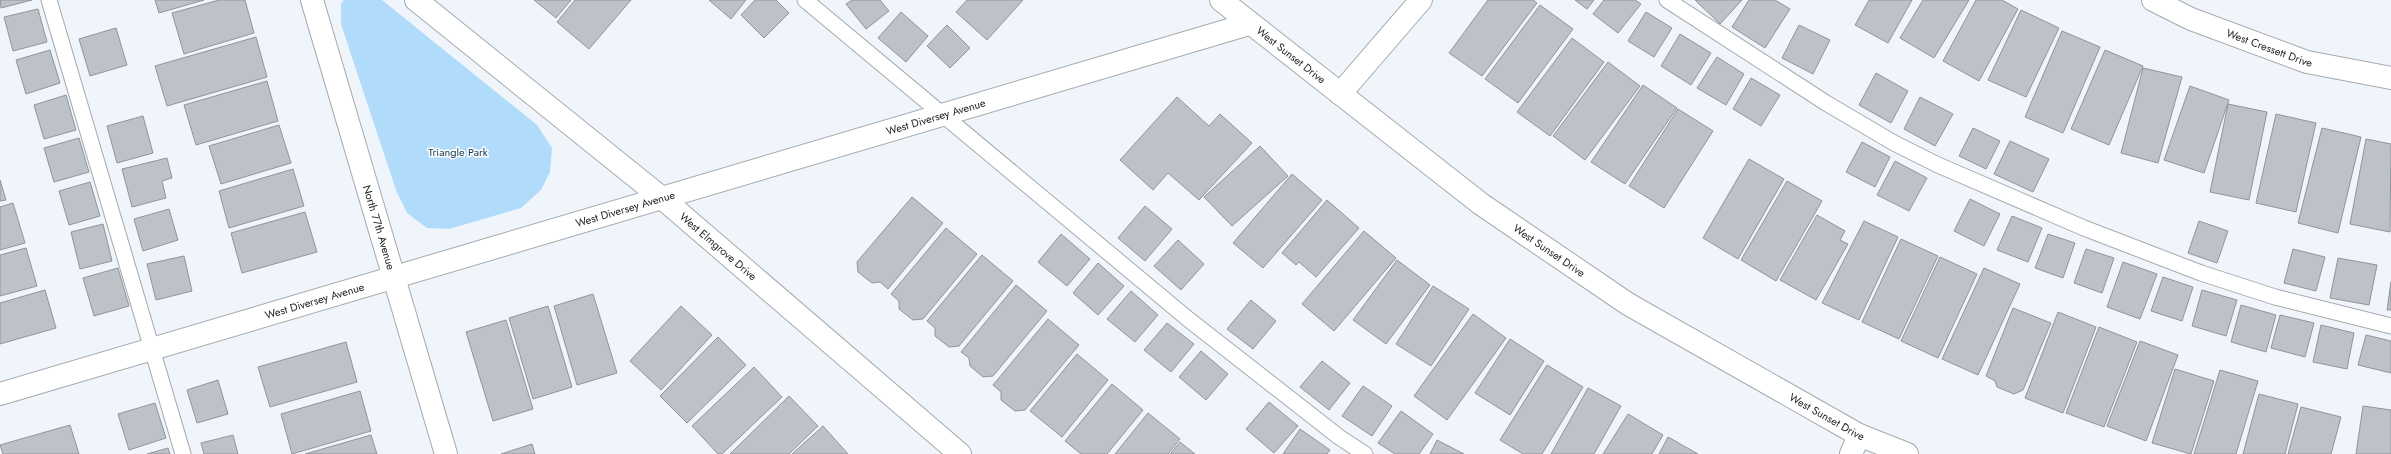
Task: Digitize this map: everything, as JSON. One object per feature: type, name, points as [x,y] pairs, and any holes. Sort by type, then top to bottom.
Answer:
[{"type":"street","name":"North 77th Avenue","points":[[312,0],[446,454]]},
{"type":"street","name":"West Elmgrove Drive","points":[[416,0],[662,198],[960,454]]},
{"type":"street","name":"West Sunset Drive","points":[[1221,0],[1249,24],[1481,204],[1628,304],[1855,445],[1906,454]]},
{"type":"street","points":[[1340,94],[1421,0]]},
{"type":"street","name":"West Cressett Drive","points":[[2153,0],[2191,19],[2307,62],[2391,78]]},
{"type":"street","name":"West Diversey Avenue","points":[[0,394],[1249,24]]},
{"type":"lane","points":[[49,0],[183,454]]},
{"type":"lane","points":[[805,0],[944,114],[1188,319],[1339,437],[1365,454]]},
{"type":"lane","points":[[1667,0],[1826,103],[1894,142],[1950,170],[2084,228],[2201,273],[2275,297],[2391,326]]},
{"type":"green space","name":"Triangle Park","points":[[344,0],[382,0],[537,125],[552,148],[550,172],[541,190],[521,208],[449,229],[427,228],[407,213],[396,190],[341,24],[341,4]]},
{"type":"building","points":[[0,0],[32,0],[1,8]]},
{"type":"building","points":[[155,0],[204,0],[159,13]]},
{"type":"building","points":[[219,0],[245,0],[254,33],[184,54],[172,13]]},
{"type":"building","points":[[534,0],[571,0],[556,18]]},
{"type":"building","points":[[575,0],[631,0],[589,49],[557,22]]},
{"type":"building","points":[[709,0],[746,0],[731,19]]},
{"type":"building","points":[[755,0],[776,0],[789,13],[764,38],[741,15]]},
{"type":"building","points":[[852,0],[880,0],[889,11],[866,29],[846,4]]},
{"type":"building","points":[[967,0],[1023,0],[987,40],[956,12]]},
{"type":"building","points":[[1488,0],[1533,0],[1537,3],[1482,76],[1449,53]]},
{"type":"building","points":[[1575,0],[1594,0],[1587,9]]},
{"type":"building","points":[[1604,0],[1635,0],[1641,4],[1618,33],[1593,14]]},
{"type":"building","points":[[1695,0],[1742,0],[1720,24]]},
{"type":"building","points":[[1749,0],[1775,0],[1790,9],[1765,48],[1732,27]]},
{"type":"building","points":[[1869,0],[1912,0],[1888,43],[1855,25]]},
{"type":"building","points":[[1923,0],[1969,0],[1934,58],[1900,38]]},
{"type":"building","points":[[1976,0],[2002,0],[2018,9],[1979,81],[1943,61]]},
{"type":"building","points":[[1540,5],[1573,29],[1518,103],[1485,79]]},
{"type":"building","points":[[38,9],[47,42],[13,51],[4,17]]},
{"type":"building","points":[[2021,10],[2059,28],[2026,97],[1988,80]]},
{"type":"building","points":[[901,12],[928,36],[906,62],[878,38]]},
{"type":"building","points":[[1646,12],[1672,28],[1654,57],[1628,41]]},
{"type":"building","points":[[947,25],[970,48],[950,68],[927,46]]},
{"type":"building","points":[[1799,25],[1830,40],[1813,74],[1782,58]]},
{"type":"building","points":[[116,28],[127,65],[90,76],[79,39]]},
{"type":"building","points":[[2062,31],[2100,47],[2063,133],[2025,117]]},
{"type":"building","points":[[1680,34],[1711,53],[1691,85],[1661,66]]},
{"type":"building","points":[[256,37],[267,77],[167,106],[155,66]]},
{"type":"building","points":[[1572,38],[1604,62],[1550,136],[1517,112]]},
{"type":"building","points":[[50,50],[60,83],[26,94],[16,60]]},
{"type":"building","points":[[2105,50],[2143,66],[2109,145],[2071,129]]},
{"type":"building","points":[[1717,57],[1744,74],[1726,105],[1697,88]]},
{"type":"building","points":[[1608,62],[1640,86],[1585,160],[1553,136]]},
{"type":"building","points":[[2143,68],[2182,77],[2158,163],[2121,153]]},
{"type":"building","points":[[1876,73],[1908,91],[1891,123],[1859,105]]},
{"type":"building","points":[[1751,78],[1780,95],[1761,126],[1733,109]]},
{"type":"building","points":[[267,81],[278,121],[196,145],[184,105]]},
{"type":"building","points":[[1643,85],[1677,108],[1625,184],[1591,162]]},
{"type":"building","points":[[2190,86],[2229,100],[2204,173],[2164,160]]},
{"type":"building","points":[[66,95],[76,130],[44,139],[34,105]]},
{"type":"building","points":[[1177,97],[1209,126],[1220,114],[1252,143],[1199,200],[1168,173],[1153,190],[1120,160]]},
{"type":"building","points":[[1920,97],[1953,114],[1935,146],[1904,129]]},
{"type":"building","points":[[2228,104],[2267,112],[2249,200],[2210,192]]},
{"type":"building","points":[[1678,109],[1713,131],[1664,208],[1629,186]]},
{"type":"building","points":[[2276,114],[2316,123],[2296,212],[2256,203]]},
{"type":"building","points":[[143,116],[153,153],[117,163],[107,126]]},
{"type":"building","points":[[279,125],[291,163],[221,184],[209,146]]},
{"type":"building","points":[[1973,128],[2000,141],[1986,169],[1959,156]]},
{"type":"building","points":[[2322,128],[2361,137],[2338,233],[2298,223]]},
{"type":"building","points":[[79,138],[89,172],[54,182],[44,148]]},
{"type":"building","points":[[2366,139],[2391,144],[2390,232],[2350,224]]},
{"type":"building","points":[[2010,141],[2049,159],[2033,192],[1994,174]]},
{"type":"building","points":[[1862,142],[1890,157],[1875,187],[1846,172]]},
{"type":"building","points":[[1260,146],[1288,176],[1232,226],[1204,197]]},
{"type":"building","points":[[167,158],[172,178],[162,181],[166,198],[132,207],[122,169]]},
{"type":"building","points":[[1749,159],[1784,179],[1738,259],[1703,238]]},
{"type":"building","points":[[1895,161],[1927,178],[1909,211],[1877,195]]},
{"type":"building","points":[[293,169],[304,206],[229,228],[219,191]]},
{"type":"building","points":[[1292,174],[1322,200],[1263,268],[1233,243]]},
{"type":"building","points":[[0,180],[6,200],[0,201]]},
{"type":"building","points":[[1787,181],[1822,201],[1776,281],[1741,260]]},
{"type":"building","points":[[90,182],[100,216],[69,225],[59,191]]},
{"type":"building","points":[[912,197],[943,223],[888,289],[880,282],[872,283],[858,272],[857,262]]},
{"type":"building","points":[[1970,199],[2000,214],[1984,246],[1954,231]]},
{"type":"building","points":[[1327,200],[1359,228],[1316,277],[1299,262],[1296,265],[1282,253]]},
{"type":"building","points":[[13,203],[25,243],[0,250],[0,207]]},
{"type":"building","points":[[1145,206],[1172,229],[1145,261],[1118,238]]},
{"type":"building","points":[[169,209],[178,240],[143,251],[134,219]]},
{"type":"building","points":[[305,212],[317,252],[242,273],[231,233]]},
{"type":"building","points":[[1817,215],[1845,231],[1840,240],[1848,244],[1816,300],[1780,280]]},
{"type":"building","points":[[2012,216],[2042,228],[2028,262],[1997,250]]},
{"type":"building","points":[[1864,221],[1898,237],[1859,320],[1822,303]]},
{"type":"building","points":[[2199,221],[2228,231],[2217,263],[2188,253]]},
{"type":"building","points":[[103,224],[112,261],[80,269],[71,232]]},
{"type":"building","points":[[946,228],[977,254],[923,319],[913,320],[899,309],[899,301],[891,294]]},
{"type":"building","points":[[1364,231],[1396,258],[1334,331],[1302,304]]},
{"type":"building","points":[[1061,234],[1090,259],[1067,286],[1038,262]]},
{"type":"building","points":[[2048,234],[2075,243],[2063,278],[2035,268]]},
{"type":"building","points":[[1901,239],[1938,256],[1899,339],[1862,322]]},
{"type":"building","points":[[1178,240],[1204,264],[1181,290],[1154,266]]},
{"type":"building","points":[[26,248],[37,286],[0,296],[0,255]]},
{"type":"building","points":[[2086,249],[2114,258],[2102,293],[2074,283]]},
{"type":"building","points":[[2293,249],[2325,257],[2316,291],[2284,283]]},
{"type":"building","points":[[982,255],[1013,281],[959,346],[949,347],[935,336],[935,328],[927,321]]},
{"type":"building","points":[[184,256],[192,291],[156,300],[147,264]]},
{"type":"building","points":[[1940,257],[1977,274],[1938,358],[1901,341]]},
{"type":"building","points":[[2338,258],[2377,265],[2369,305],[2330,298]]},
{"type":"building","points":[[1397,260],[1430,285],[1386,344],[1353,320]]},
{"type":"building","points":[[2123,262],[2157,274],[2140,319],[2107,307]]},
{"type":"building","points":[[1098,263],[1124,286],[1098,315],[1073,293]]},
{"type":"building","points":[[118,268],[129,306],[94,316],[83,278]]},
{"type":"building","points":[[1984,268],[2020,284],[1978,375],[1942,359]]},
{"type":"building","points":[[2163,277],[2193,287],[2182,321],[2151,311]]},
{"type":"building","points":[[2391,282],[2391,310],[2387,310]]},
{"type":"building","points":[[1016,285],[1047,311],[993,376],[983,377],[970,366],[969,358],[961,352]]},
{"type":"building","points":[[1433,286],[1469,309],[1431,366],[1396,344]]},
{"type":"building","points":[[45,290],[56,328],[0,344],[0,303]]},
{"type":"building","points":[[2202,290],[2237,300],[2226,336],[2192,326]]},
{"type":"building","points":[[1131,291],[1158,315],[1135,342],[1107,319]]},
{"type":"building","points":[[593,294],[617,373],[577,385],[554,306]]},
{"type":"building","points":[[1251,300],[1276,321],[1253,349],[1227,329]]},
{"type":"building","points":[[2241,305],[2276,315],[2266,352],[2231,342]]},
{"type":"building","points":[[548,306],[572,387],[533,399],[509,318]]},
{"type":"building","points":[[681,306],[712,335],[661,390],[630,361]]},
{"type":"building","points":[[2013,308],[2051,323],[2023,390],[2014,394],[1997,387],[1995,381],[1986,376]]},
{"type":"building","points":[[2058,312],[2096,327],[2063,413],[2025,398]]},
{"type":"building","points":[[1473,314],[1506,338],[1447,420],[1414,396]]},
{"type":"building","points":[[2280,315],[2314,323],[2305,357],[2271,348]]},
{"type":"building","points":[[1048,319],[1079,345],[1025,410],[1015,411],[1001,400],[1001,392],[993,385]]},
{"type":"building","points":[[506,320],[533,409],[493,421],[466,332]]},
{"type":"building","points":[[1167,323],[1194,344],[1171,372],[1144,350]]},
{"type":"building","points":[[2321,325],[2354,333],[2347,369],[2313,362]]},
{"type":"building","points":[[2099,327],[2137,342],[2104,427],[2066,413]]},
{"type":"building","points":[[2366,335],[2391,341],[2391,373],[2358,365]]},
{"type":"building","points":[[718,337],[746,365],[687,423],[660,396]]},
{"type":"building","points":[[1510,339],[1544,361],[1510,415],[1475,393]]},
{"type":"building","points":[[2140,341],[2178,355],[2146,441],[2107,426]]},
{"type":"building","points":[[346,342],[357,382],[270,407],[258,367]]},
{"type":"building","points":[[1201,351],[1228,374],[1206,400],[1179,377]]},
{"type":"building","points":[[1077,354],[1108,380],[1062,437],[1030,411]]},
{"type":"building","points":[[1322,361],[1350,383],[1329,410],[1300,387]]},
{"type":"building","points":[[1547,365],[1583,387],[1542,454],[1523,454],[1500,440]]},
{"type":"building","points":[[754,367],[782,397],[722,454],[718,454],[692,426]]},
{"type":"building","points":[[2175,369],[2214,381],[2191,454],[2152,443]]},
{"type":"building","points":[[2220,370],[2258,381],[2236,454],[2194,454]]},
{"type":"building","points":[[218,380],[228,414],[197,423],[187,390]]},
{"type":"building","points":[[1112,384],[1143,410],[1107,454],[1081,454],[1065,441]]},
{"type":"building","points":[[1363,386],[1392,406],[1372,436],[1342,416]]},
{"type":"building","points":[[1588,388],[1621,406],[1594,454],[1551,454]]},
{"type":"building","points":[[360,391],[371,431],[292,454],[281,414]]},
{"type":"building","points":[[2259,394],[2298,404],[2285,454],[2243,454]]},
{"type":"building","points":[[789,396],[818,426],[789,454],[730,454]]},
{"type":"building","points":[[1269,402],[1298,426],[1274,453],[1246,429]]},
{"type":"building","points":[[155,403],[166,438],[129,450],[118,414]]},
{"type":"building","points":[[2363,406],[2391,410],[2391,454],[2356,454]]},
{"type":"building","points":[[2301,407],[2341,417],[2331,454],[2288,454]]},
{"type":"building","points":[[1401,411],[1433,434],[1419,454],[1395,454],[1378,443]]},
{"type":"building","points":[[1148,413],[1180,439],[1168,454],[1115,454]]},
{"type":"building","points":[[1628,414],[1663,435],[1652,454],[1603,454]]},
{"type":"building","points":[[70,425],[79,454],[3,454],[0,445]]},
{"type":"building","points":[[823,426],[848,454],[792,454]]},
{"type":"building","points":[[1300,429],[1330,450],[1327,454],[1283,454]]},
{"type":"building","points":[[233,435],[238,454],[204,454],[201,443]]},
{"type":"building","points":[[371,435],[377,454],[305,454]]},
{"type":"building","points":[[1668,437],[1698,454],[1659,454]]},
{"type":"building","points":[[1437,440],[1464,454],[1430,454]]},
{"type":"building","points":[[1180,442],[1195,454],[1170,454]]},
{"type":"building","points":[[532,444],[535,454],[501,454]]},
{"type":"building","points":[[168,448],[170,454],[147,454]]}]
